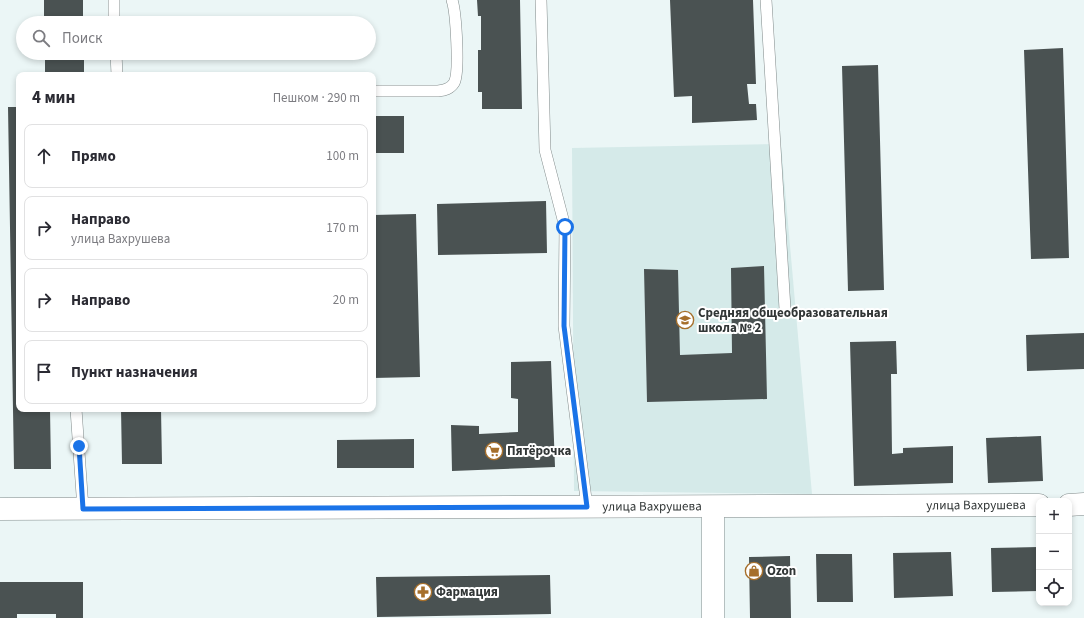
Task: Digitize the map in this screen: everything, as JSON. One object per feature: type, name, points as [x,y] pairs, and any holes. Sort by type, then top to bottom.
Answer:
[{"type":"street","points":[[1072,505],[1084,504]]},
{"type":"street","name":"улица Вахрушева","points":[[0,509],[1036,505]]},
{"type":"street","points":[[713,507],[713,618]]},
{"type":"lane","points":[[114,0],[114,16]]},
{"type":"lane","points":[[376,91],[438,91],[448,89],[455,82],[457,59],[455,9],[452,0]]},
{"type":"lane","points":[[541,0],[545,150],[565,227],[564,326],[587,507]]},
{"type":"lane","points":[[766,0],[785,308]]},
{"type":"lane","points":[[116,60],[117,72]]},
{"type":"lane","points":[[76,412],[83,509]]},
{"type":"shaded area","name":"Средняя общеобразовательная школа № 2","points":[[781,144],[812,494],[574,491],[572,148]]},
{"type":"building","points":[[44,0],[83,0],[83,16],[44,16]]},
{"type":"building","points":[[477,0],[520,0],[522,109],[482,109],[482,92],[478,92],[478,50],[481,50],[481,16],[478,16]]},
{"type":"building","points":[[670,0],[753,0],[756,84],[747,84],[749,104],[756,104],[757,120],[692,123],[692,96],[674,97]]},
{"type":"building","points":[[1063,48],[1069,258],[1031,259],[1024,50]]},
{"type":"building","points":[[45,60],[84,60],[84,72],[45,72]]},
{"type":"building","points":[[878,65],[884,290],[848,291],[842,66]]},
{"type":"building","points":[[8,107],[16,107],[16,412],[50,412],[51,469],[14,469]]},
{"type":"building","points":[[376,116],[404,116],[404,153],[376,153]]},
{"type":"building","points":[[546,201],[547,253],[438,255],[437,204]]},
{"type":"building","points":[[416,214],[420,377],[376,378],[376,215]]},
{"type":"building","points":[[764,266],[767,399],[647,402],[644,269],[678,270],[680,355],[732,353],[731,268]]},
{"type":"building","points":[[1084,333],[1084,369],[1027,371],[1026,335]]},
{"type":"building","points":[[896,341],[897,374],[891,374],[892,454],[903,453],[903,448],[953,446],[953,483],[854,486],[850,342]]},
{"type":"building","points":[[551,361],[555,467],[452,471],[451,425],[479,426],[479,434],[518,432],[518,399],[511,398],[511,362]]},
{"type":"building","points":[[121,412],[161,412],[162,464],[122,464]]},
{"type":"building","points":[[1041,436],[1043,481],[988,483],[986,438]]},
{"type":"building","points":[[414,439],[414,468],[337,468],[337,440]]},
{"type":"building","points":[[1036,547],[1036,591],[992,592],[991,548]]},
{"type":"building","points":[[951,552],[953,596],[894,598],[893,553]]},
{"type":"building","points":[[816,554],[852,554],[853,602],[817,602]]},
{"type":"building","points":[[790,556],[791,618],[750,618],[749,557]]},
{"type":"building","points":[[550,575],[551,614],[377,617],[376,577]]},
{"type":"building","points":[[0,582],[83,582],[83,618],[56,618],[56,614],[17,614],[17,618],[0,618]]},
{"type":"place","name":"Средняя общеобразовательная школа № 2","points":[[685,320]]},
{"type":"place","name":"Пятёрочка","points":[[494,451]]},
{"type":"place","name":"Ozon","points":[[754,571]]},
{"type":"place","name":"Фармация","points":[[423,592]]},
{"type":"route","points":[[79,446],[83,509],[587,507],[564,326],[565,227]]}]
